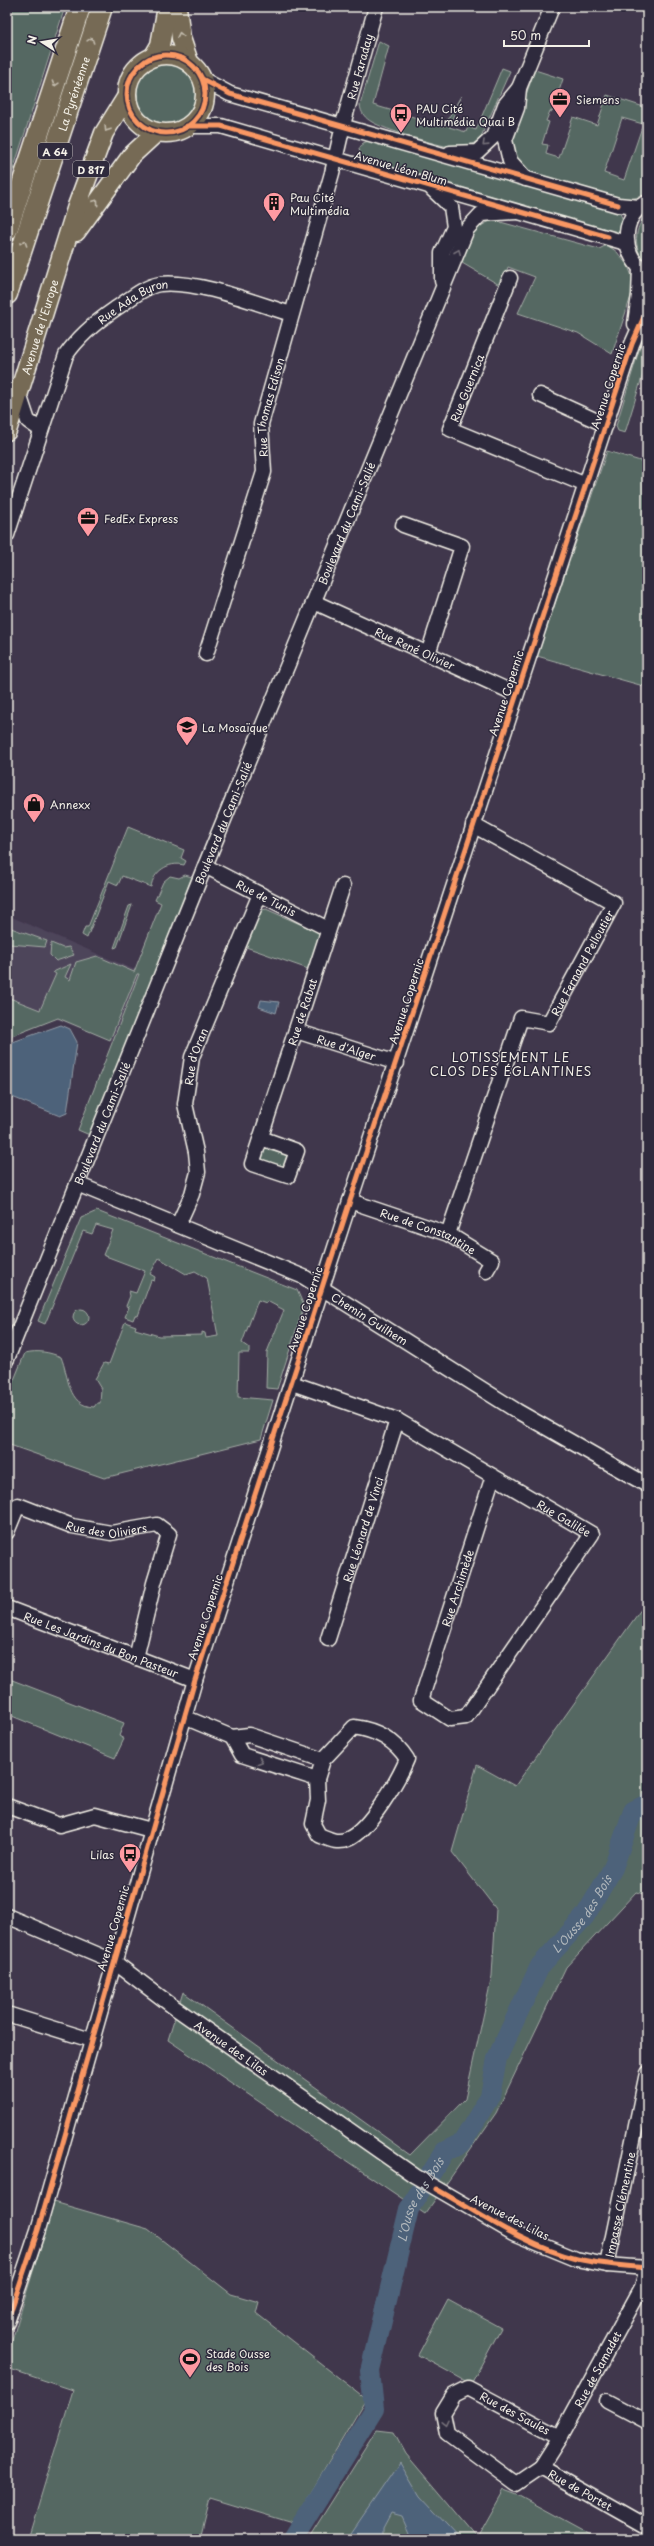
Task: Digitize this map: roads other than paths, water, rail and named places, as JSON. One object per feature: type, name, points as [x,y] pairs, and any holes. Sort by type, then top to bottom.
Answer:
[{"type":"highway","name":"La Pyrénéenne","points":[[7,230],[80,7]]},
{"type":"highway","name":"La Pyrénéenne","points":[[7,294],[102,7]]},
{"type":"main road","points":[[153,57],[160,45],[167,7]]},
{"type":"main road","points":[[177,7],[180,38],[189,62],[202,79],[205,97],[203,106],[194,120],[187,126],[168,133],[157,132],[136,119],[127,96],[128,86],[134,72],[144,61],[153,57],[176,56],[189,62]]},
{"type":"main road","name":"Avenue de l'Europe","points":[[7,431],[66,246],[77,206],[104,133],[127,96]]},
{"type":"main road","name":"Avenue de l'Europe","points":[[66,246],[128,160],[157,132]]},
{"type":"street","name":"Rue Faraday","points":[[343,127],[376,7]]},
{"type":"street","points":[[526,179],[510,161],[505,140],[516,108],[519,88],[552,7]]},
{"type":"street","points":[[202,79],[230,94],[526,179],[618,205],[643,204]]},
{"type":"street","points":[[439,154],[477,152],[492,137],[505,105],[519,88]]},
{"type":"street","name":"Avenue Léon Blum","points":[[187,126],[221,126],[626,243]]},
{"type":"street","points":[[335,160],[343,127]]},
{"type":"street","name":"Rue Thomas Edison","points":[[206,654],[264,472],[261,424],[335,160]]},
{"type":"street","name":"Boulevard du Cami-Salié","points":[[430,187],[451,207],[454,227],[442,253],[442,288]]},
{"type":"street","points":[[643,204],[631,217],[627,230],[626,243],[631,257],[643,272]]},
{"type":"street","name":"Boulevard du Cami-Salié","points":[[7,1359],[206,866],[467,229],[481,214],[517,212]]},
{"type":"street","name":"Avenue Copernic","points":[[632,344],[643,272]]},
{"type":"street","name":"Rue Guernica","points":[[510,278],[450,429],[586,485]]},
{"type":"street","name":"Rue Ada Byron","points":[[7,536],[58,375],[66,355],[76,340],[99,320],[142,291],[159,284],[180,284],[291,314]]},
{"type":"street","name":"Avenue Copernic","points":[[7,2322],[38,2230],[195,1680],[516,694],[632,344],[647,310]]},
{"type":"street","points":[[19,394],[28,421],[41,430]]},
{"type":"street","points":[[540,395],[606,425]]},
{"type":"street","points":[[403,525],[462,546],[428,654]]},
{"type":"street","name":"Rue René Olivier","points":[[314,602],[516,694]]},
{"type":"street","name":"Rue Fernand Pelloutier","points":[[448,1234],[521,1018],[549,1023],[614,903],[473,825]]},
{"type":"street","name":"Rue de Tunis","points":[[206,866],[328,929]]},
{"type":"street","name":"Rue de Rabat","points":[[261,1138],[343,886]]},
{"type":"street","name":"Rue d'Oran","points":[[178,1225],[192,1194],[198,1172],[196,1152],[185,1104],[192,1057],[260,894]]},
{"type":"street","name":"Rue d'Alger","points":[[296,1031],[397,1063]]},
{"type":"street","name":"Chemin Guilhem","points":[[77,1184],[304,1277],[517,1411],[647,1485]]},
{"type":"street","name":"Rue de Constantine","points":[[350,1201],[448,1234],[492,1261],[486,1271]]},
{"type":"street","name":"Rue Galilée","points":[[292,1384],[397,1420],[592,1534],[466,1717],[450,1719],[421,1700]]},
{"type":"street","name":"Rue Léonard de Vinci","points":[[328,1639],[397,1420]]},
{"type":"street","name":"Rue Archimède","points":[[421,1700],[493,1476]]},
{"type":"street","name":"Rue des Oliviers","points":[[7,1532],[18,1505],[72,1526],[111,1533],[157,1525],[169,1534],[154,1582],[136,1658]]},
{"type":"street","name":"Rue Les Jardins du Bon Pasteur","points":[[7,1608],[195,1680]]},
{"type":"street","points":[[184,1717],[232,1737],[250,1735],[323,1760]]},
{"type":"street","points":[[354,1727],[370,1729],[399,1746],[407,1759],[400,1776],[380,1806],[359,1832],[348,1839],[334,1842],[318,1835],[313,1824],[318,1800],[317,1779],[323,1760],[354,1727]]},
{"type":"street","points":[[232,1737],[242,1755],[317,1779]]},
{"type":"street","points":[[7,1806],[59,1825],[95,1815],[151,1830]]},
{"type":"street","name":"Avenue des Lilas","points":[[7,1916],[114,1961],[171,2005],[415,2176],[513,2233],[547,2248],[576,2258],[607,2265],[647,2268]]},
{"type":"street","points":[[7,2014],[91,2040]]},
{"type":"street","name":"Impasse Clémentine","points":[[607,2265],[647,2073]]},
{"type":"street","name":"Rue de Samadet","points":[[541,2467],[560,2437],[642,2287],[647,2268]]},
{"type":"street","name":"Rue des Saules","points":[[516,2484],[447,2433],[443,2413],[454,2395],[468,2388],[560,2437]]},
{"type":"street","points":[[607,2401],[646,2421]]},
{"type":"street","name":"Rue de Portet","points":[[516,2484],[541,2467],[647,2527]]},
{"type":"water","points":[[261,1000],[279,1002],[276,1013],[259,1007]]},
{"type":"water","points":[[61,1025],[70,1029],[77,1042],[67,1113],[60,1116],[7,1095],[7,1044]]},
{"type":"water","points":[[400,2462],[420,2496],[460,2539],[412,2539],[402,2516],[391,2513],[383,2528],[383,2539],[347,2539]]},
{"type":"waterway","name":"L'Ousse des Bois","points":[[293,2539],[374,2409],[370,2371],[409,2209],[445,2151],[462,2143],[490,2096],[497,2058],[540,1966],[585,1916],[613,1868],[633,1811],[647,1804]]},
{"type":"place","name":"Siemens","points":[[560,118]]},
{"type":"place","name":"PAU Cité Multimédia Quai B","points":[[401,134]]},
{"type":"place","name":"Pau Cité Multimédia","points":[[274,222]]},
{"type":"place","name":"FedEx Express","points":[[88,538]]},
{"type":"place","name":"La Mosaïque","points":[[187,746]]},
{"type":"place","name":"Annexx","points":[[34,824]]},
{"type":"place","name":"Lilas","points":[[130,1874]]},
{"type":"place","name":"Stade Ousse des Bois","points":[[190,2378]]},
{"type":"district","name":"LOTISSEMENT LE CLOS DES ÉGLANTINES","points":[[511,1064]]}]
